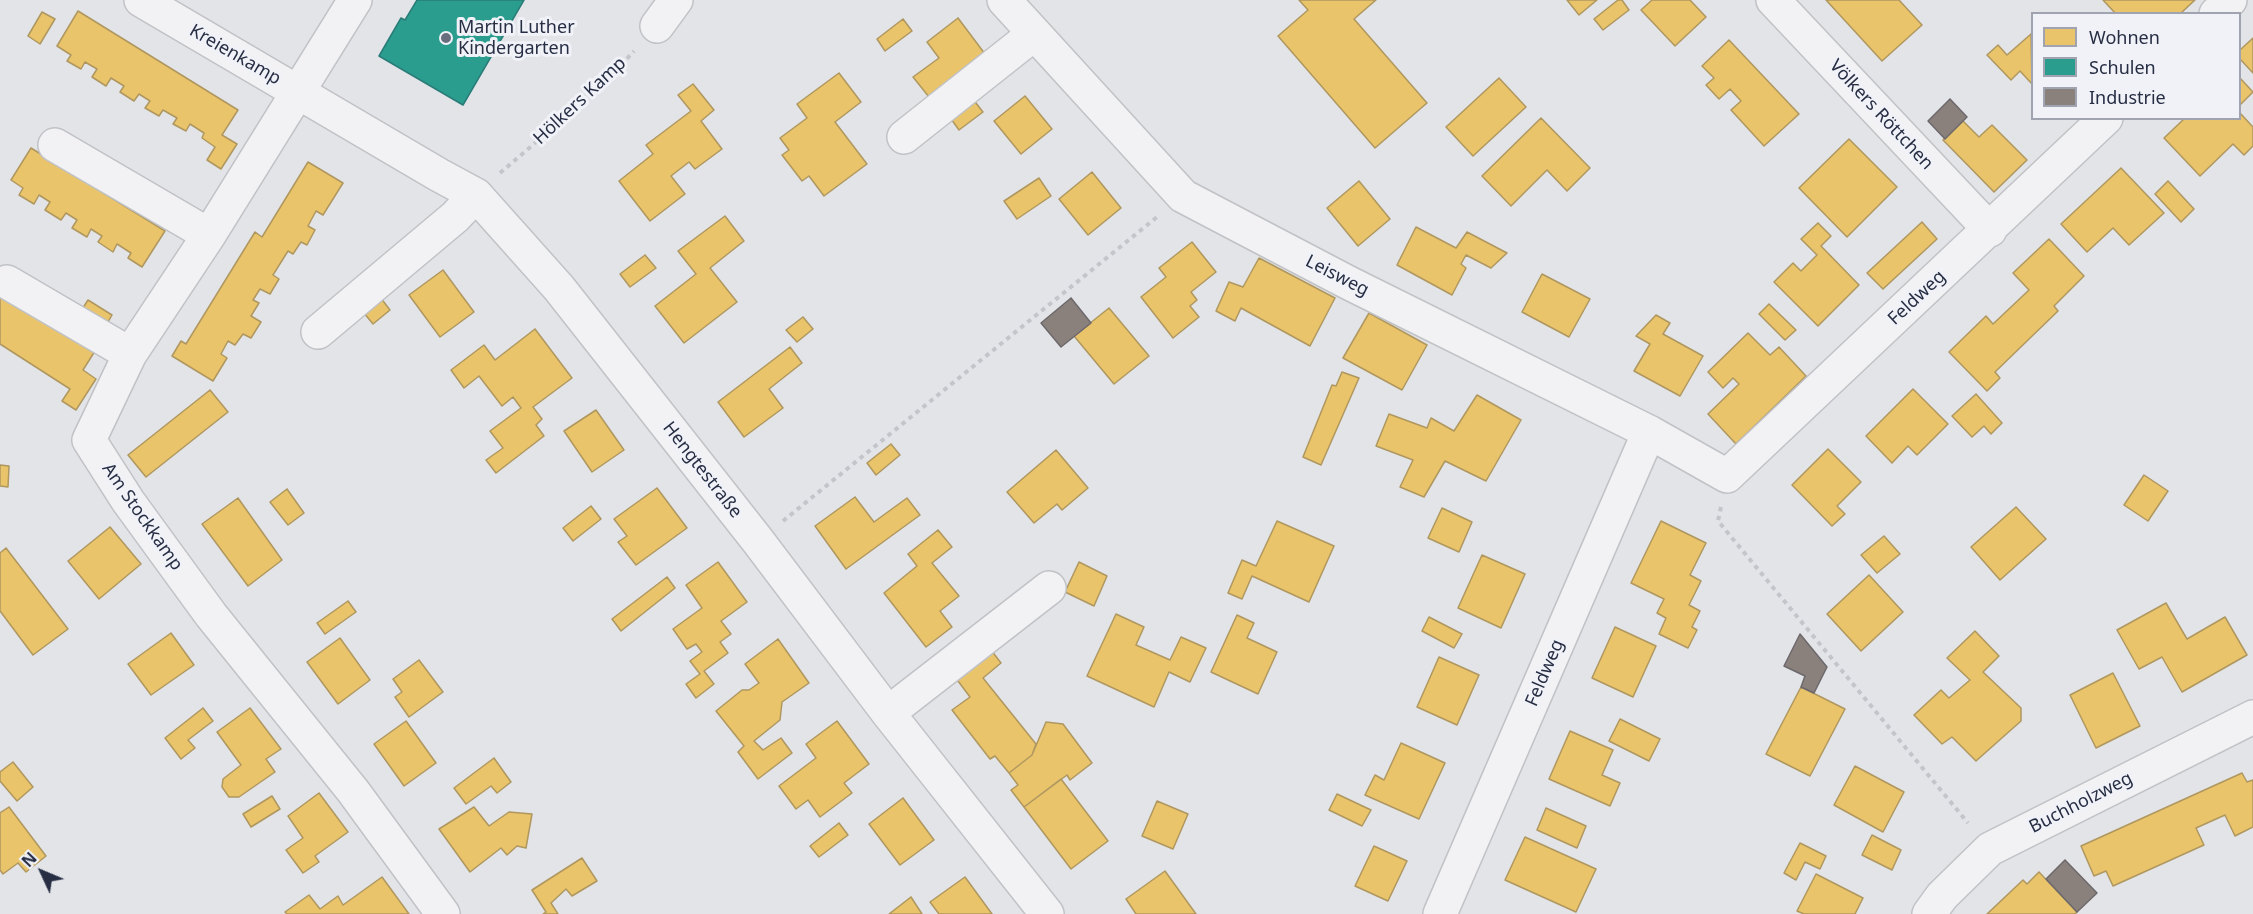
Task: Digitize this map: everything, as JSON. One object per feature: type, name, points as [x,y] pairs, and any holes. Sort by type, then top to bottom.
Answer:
[{"type":"street","name":"Kreienkamp","points":[[141,0],[297,92],[355,0]]},
{"type":"street","points":[[657,26],[676,0]]},
{"type":"street","name":"Leisweg","points":[[1004,0],[1183,196],[1349,283],[1649,432],[1727,476]]},
{"type":"street","name":"Völkers Röttchen","points":[[1773,0],[1990,230]]},
{"type":"street","points":[[2218,12],[2230,0]]},
{"type":"street","points":[[904,137],[1034,34]]},
{"type":"street","name":"Hengtestraße","points":[[297,92],[476,195],[559,288],[758,541],[888,713],[1047,914]]},
{"type":"street","name":"Am Stockkamp","points":[[297,92],[209,235],[130,354],[89,440],[128,501],[211,615],[353,791],[443,914]]},
{"type":"street","name":"Feldweg","points":[[1727,476],[2104,120]]},
{"type":"street","points":[[55,145],[209,235]]},
{"type":"street","points":[[318,332],[455,217],[476,195]]},
{"type":"street","points":[[7,282],[130,354]]},
{"type":"street","name":"Feldweg","points":[[1440,914],[1649,432]]},
{"type":"street","points":[[888,713],[1049,588]]},
{"type":"street","name":"Buchholzweg","points":[[1929,914],[1942,896],[1990,849],[2253,717]]},
{"type":"path","name":"Hölkers Kamp","points":[[476,195],[604,84],[657,26]]},
{"type":"path","points":[[758,541],[1183,196]]},
{"type":"path","points":[[1727,476],[1718,521],[1990,849]]},
{"type":"building: Wohnen","points":[[1299,0],[1376,0],[1354,19],[1427,103],[1375,148],[1278,36],[1308,10]]},
{"type":"building: Wohnen","points":[[1567,0],[1597,0],[1579,15]]},
{"type":"building: Wohnen","points":[[1618,0],[1622,0],[1629,10],[1603,30],[1594,19]]},
{"type":"building: Wohnen","points":[[1652,0],[1690,0],[1706,17],[1675,46],[1641,10]]},
{"type":"building: Wohnen","points":[[1826,0],[1899,0],[1922,25],[1882,61]]},
{"type":"building: Wohnen","points":[[2103,0],[2195,0],[2182,12],[2114,12]]},
{"type":"building: Wohnen","points":[[78,11],[238,110],[222,135],[237,144],[221,169],[207,160],[215,147],[202,138],[204,133],[190,124],[186,131],[173,124],[177,118],[163,110],[159,116],[145,108],[150,101],[139,94],[134,101],[120,92],[124,86],[111,78],[106,86],[92,77],[97,69],[85,62],[81,69],[67,61],[71,55],[57,46]]},
{"type":"building: Wohnen","points":[[42,12],[55,19],[40,44],[28,36]]},
{"type":"building: Wohnen","points":[[958,18],[985,54],[929,97],[913,77],[939,58],[927,42]]},
{"type":"building: Wohnen","points":[[903,19],[912,31],[885,51],[877,39]]},
{"type":"building: Wohnen","points":[[2031,34],[2031,83],[2020,71],[2011,80],[1987,55],[1998,45],[2007,55]]},
{"type":"building: Wohnen","points":[[2253,38],[2253,73],[2241,60],[2241,49]]},
{"type":"building: Wohnen","points":[[1729,40],[1799,114],[1764,146],[1731,110],[1741,101],[1730,89],[1719,99],[1706,85],[1714,78],[1702,66]]},
{"type":"building: Wohnen","points":[[839,73],[861,102],[835,122],[867,164],[824,196],[809,176],[802,181],[782,155],[789,150],[780,138],[807,118],[797,104]]},
{"type":"building: Wohnen","points":[[1499,78],[1526,107],[1473,156],[1446,127]]},
{"type":"building: Wohnen","points":[[2241,79],[2253,92],[2241,104]]},
{"type":"building: Wohnen","points":[[693,84],[714,110],[701,121],[722,149],[695,169],[689,162],[671,176],[685,194],[650,221],[619,181],[653,154],[646,145],[691,111],[678,95]]},
{"type":"building: Wohnen","points":[[1025,96],[1052,129],[1021,154],[994,121]]},
{"type":"building: Wohnen","points":[[972,98],[983,112],[959,130],[949,116]]},
{"type":"building: Wohnen","points":[[2241,114],[2253,127],[2253,146],[2244,155],[2233,144],[2200,176],[2164,138],[2183,120],[2241,120]]},
{"type":"building: Wohnen","points":[[1541,118],[1590,168],[1567,191],[1547,170],[1511,206],[1482,176]]},
{"type":"building: Wohnen","points":[[1963,121],[1979,137],[1992,125],[2027,160],[1994,192],[1943,140]]},
{"type":"building: Wohnen","points":[[1849,139],[1897,187],[1847,237],[1799,188]]},
{"type":"building: Wohnen","points":[[31,148],[165,231],[142,267],[128,258],[131,253],[117,244],[113,252],[98,242],[102,236],[91,229],[87,237],[72,228],[77,220],[66,213],[61,220],[45,210],[50,202],[39,195],[34,204],[19,195],[23,188],[11,180]]},
{"type":"building: Wohnen","points":[[308,162],[343,183],[323,215],[316,211],[308,226],[315,230],[307,245],[301,242],[293,254],[288,251],[273,275],[279,279],[270,294],[260,289],[253,300],[259,303],[251,316],[261,322],[251,338],[243,334],[235,345],[228,341],[221,354],[227,358],[213,381],[172,356],[181,341],[186,344],[255,232],[262,237]]},
{"type":"building: Wohnen","points":[[2121,168],[2164,213],[2129,245],[2113,228],[2087,252],[2061,224]]},
{"type":"building: Wohnen","points":[[1092,172],[1121,208],[1088,235],[1059,199]]},
{"type":"building: Wohnen","points":[[1039,178],[1051,196],[1017,219],[1004,201]]},
{"type":"building: Wohnen","points":[[1359,181],[1390,219],[1358,246],[1327,208]]},
{"type":"building: Wohnen","points":[[2168,181],[2194,209],[2181,222],[2155,194]]},
{"type":"building: Wohnen","points":[[725,216],[744,241],[710,268],[737,302],[684,343],[655,306],[696,274],[678,251]]},
{"type":"building: Wohnen","points":[[1922,222],[1937,239],[1883,289],[1867,273]]},
{"type":"building: Wohnen","points":[[1818,223],[1831,236],[1821,246],[1859,285],[1818,326],[1774,282],[1793,263],[1801,271],[1817,255],[1801,239]]},
{"type":"building: Wohnen","points":[[1416,227],[1456,248],[1467,232],[1507,253],[1491,268],[1466,255],[1461,264],[1466,268],[1452,295],[1397,265]]},
{"type":"building: Wohnen","points":[[2049,239],[2084,276],[2054,306],[2058,311],[1995,372],[2000,378],[1987,391],[1949,352],[1986,316],[1993,324],[2029,290],[2013,273]]},
{"type":"building: Wohnen","points":[[1192,242],[1216,272],[1191,292],[1197,300],[1190,306],[1199,317],[1173,338],[1141,297],[1166,277],[1159,268]]},
{"type":"building: Wohnen","points":[[645,255],[656,268],[630,287],[620,274]]},
{"type":"building: Wohnen","points":[[1259,258],[1335,298],[1310,346],[1241,308],[1235,321],[1216,311],[1229,282],[1243,287]]},
{"type":"building: Wohnen","points":[[443,270],[474,312],[440,337],[409,295]]},
{"type":"building: Wohnen","points":[[1542,274],[1590,299],[1569,337],[1522,312]]},
{"type":"building: Wohnen","points":[[377,293],[390,310],[373,324],[359,307]]},
{"type":"building: Wohnen","points":[[0,294],[95,351],[83,370],[96,379],[76,410],[62,401],[70,389],[0,344]]},
{"type":"building: Wohnen","points":[[88,300],[112,315],[104,329],[79,314]]},
{"type":"building: Wohnen","points":[[1769,304],[1796,330],[1785,340],[1759,314]]},
{"type":"building: Wohnen","points":[[1109,308],[1149,356],[1114,384],[1074,336]]},
{"type":"building: Wohnen","points":[[1369,313],[1427,345],[1402,390],[1343,358]]},
{"type":"building: Wohnen","points":[[1656,315],[1670,323],[1663,334],[1703,356],[1680,396],[1634,371],[1650,344],[1636,336]]},
{"type":"building: Wohnen","points":[[803,317],[813,329],[797,342],[786,330]]},
{"type":"building: Wohnen","points":[[535,329],[572,378],[533,407],[542,419],[536,425],[544,436],[496,473],[486,460],[503,448],[490,431],[521,408],[513,397],[502,406],[479,376],[464,388],[451,370],[484,345],[495,360]]},
{"type":"building: Wohnen","points":[[1748,333],[1770,355],[1779,347],[1806,376],[1736,444],[1708,414],[1739,384],[1733,378],[1723,388],[1708,372]]},
{"type":"building: Wohnen","points":[[790,347],[802,363],[769,389],[783,408],[744,437],[718,402]]},
{"type":"building: Wohnen","points":[[1342,372],[1359,378],[1321,465],[1303,457],[1332,385],[1336,386]]},
{"type":"building: Wohnen","points":[[1913,389],[1948,424],[1917,455],[1908,446],[1892,463],[1866,436]]},
{"type":"building: Wohnen","points":[[210,390],[228,412],[146,477],[128,455]]},
{"type":"building: Wohnen","points":[[1976,394],[2002,423],[1991,434],[1984,426],[1972,437],[1952,416]]},
{"type":"building: Wohnen","points":[[1477,395],[1521,420],[1486,481],[1445,461],[1424,497],[1400,487],[1413,460],[1376,446],[1389,414],[1427,428],[1431,418],[1454,431]]},
{"type":"building: Wohnen","points":[[596,410],[624,450],[592,472],[564,431]]},
{"type":"building: Wohnen","points":[[891,444],[900,455],[876,475],[867,463]]},
{"type":"building: Wohnen","points":[[1828,449],[1861,482],[1837,506],[1845,514],[1832,526],[1792,485]]},
{"type":"building: Wohnen","points":[[1056,450],[1088,488],[1062,510],[1057,504],[1034,523],[1007,492]]},
{"type":"building: Wohnen","points":[[0,465],[9,466],[8,487],[0,486]]},
{"type":"building: Wohnen","points":[[2144,475],[2168,491],[2148,521],[2124,505]]},
{"type":"building: Wohnen","points":[[657,488],[687,528],[636,565],[618,542],[627,536],[614,519]]},
{"type":"building: Wohnen","points":[[287,489],[304,513],[288,525],[270,502]]},
{"type":"building: Wohnen","points":[[855,497],[874,522],[907,498],[920,515],[846,569],[815,526]]},
{"type":"building: Wohnen","points":[[238,498],[282,560],[248,586],[202,524]]},
{"type":"building: Wohnen","points":[[591,506],[601,519],[573,541],[563,528]]},
{"type":"building: Wohnen","points":[[2016,507],[2046,539],[2000,580],[1971,547]]},
{"type":"building: Wohnen","points":[[1442,508],[1472,522],[1459,552],[1428,538]]},
{"type":"building: Wohnen","points":[[1277,521],[1334,546],[1309,602],[1252,576],[1242,599],[1228,593],[1242,560],[1256,566]]},
{"type":"building: Wohnen","points":[[1661,521],[1706,543],[1690,575],[1701,581],[1689,605],[1700,611],[1692,627],[1697,630],[1688,648],[1659,634],[1666,618],[1657,613],[1664,599],[1631,583]]},
{"type":"building: Wohnen","points":[[110,527],[141,564],[99,599],[68,561]]},
{"type":"building: Wohnen","points":[[938,530],[952,547],[932,563],[959,596],[940,611],[952,627],[926,647],[884,593],[917,566],[908,554]]},
{"type":"building: Wohnen","points":[[1884,536],[1900,554],[1877,573],[1861,555]]},
{"type":"building: Wohnen","points":[[6,548],[68,629],[33,655],[0,611],[0,553]]},
{"type":"building: Wohnen","points":[[1482,555],[1525,574],[1501,628],[1458,608]]},
{"type":"building: Wohnen","points":[[718,562],[747,602],[721,621],[731,634],[720,642],[728,653],[704,671],[714,684],[696,698],[686,684],[700,674],[690,661],[702,652],[696,644],[687,649],[673,629],[702,608],[686,585]]},
{"type":"building: Wohnen","points":[[1079,562],[1107,576],[1094,606],[1065,592]]},
{"type":"building: Wohnen","points":[[1869,575],[1903,612],[1861,651],[1827,614]]},
{"type":"building: Wohnen","points":[[667,577],[675,588],[621,631],[612,619]]},
{"type":"building: Wohnen","points":[[348,601],[356,612],[325,634],[317,623]]},
{"type":"building: Wohnen","points":[[2166,603],[2187,639],[2225,617],[2247,655],[2182,692],[2162,657],[2139,669],[2117,630]]},
{"type":"building: Wohnen","points":[[1116,614],[1144,627],[1136,645],[1170,660],[1181,637],[1206,648],[1190,682],[1169,672],[1154,707],[1087,676]]},
{"type":"building: Wohnen","points":[[1237,615],[1254,623],[1247,638],[1277,652],[1258,694],[1211,672]]},
{"type":"building: Wohnen","points":[[1429,617],[1462,634],[1454,648],[1422,631]]},
{"type":"building: Wohnen","points":[[1615,627],[1656,646],[1633,697],[1592,678]]},
{"type":"building: Wohnen","points":[[1975,631],[1999,656],[1983,672],[2021,708],[2021,721],[1976,761],[1952,737],[1942,744],[1914,715],[1941,690],[1949,698],[1970,680],[1947,658]]},
{"type":"building: Wohnen","points":[[171,633],[194,665],[151,695],[128,664]]},
{"type":"building: Wohnen","points":[[340,638],[370,680],[338,704],[307,662]]},
{"type":"building: Wohnen","points":[[778,639],[809,683],[782,702],[780,720],[754,741],[763,750],[781,738],[792,753],[758,779],[738,752],[744,746],[716,711],[742,690],[749,690],[759,683],[745,664]]},
{"type":"building: Wohnen","points":[[991,650],[1001,663],[983,678],[1036,744],[1032,755],[1009,773],[995,756],[990,759],[952,710],[970,697],[955,677]]},
{"type":"building: Wohnen","points":[[1439,657],[1479,675],[1457,725],[1417,707]]},
{"type":"building: Wohnen","points":[[419,660],[443,692],[409,717],[395,697],[402,692],[393,679]]},
{"type":"building: Wohnen","points":[[2113,673],[2140,726],[2096,748],[2070,695]]},
{"type":"building: Wohnen","points":[[1801,687],[1845,709],[1810,776],[1766,754]]},
{"type":"building: Wohnen","points":[[203,708],[213,721],[188,740],[195,748],[181,759],[165,738]]},
{"type":"building: Wohnen","points":[[250,708],[281,749],[266,759],[275,772],[239,797],[229,797],[222,787],[223,779],[241,765],[217,732]]},
{"type":"building: Wohnen","points":[[1620,719],[1660,739],[1649,761],[1609,741]]},
{"type":"building: Wohnen","points":[[406,721],[436,763],[404,786],[374,744]]},
{"type":"building: Wohnen","points":[[837,721],[869,764],[844,783],[852,793],[820,817],[808,800],[796,809],[779,786],[816,758],[806,744]]},
{"type":"building: Wohnen","points":[[1046,722],[1063,724],[1092,763],[1070,780],[1067,775],[1024,807],[1011,790],[1018,785],[1009,773],[1032,755]]},
{"type":"building: Wohnen","points":[[1570,731],[1613,750],[1602,775],[1620,783],[1610,806],[1549,779]]},
{"type":"building: Wohnen","points":[[1401,743],[1445,763],[1419,819],[1365,795],[1375,775],[1384,780]]},
{"type":"building: Wohnen","points":[[494,758],[511,782],[497,793],[491,786],[466,804],[454,788]]},
{"type":"building: Wohnen","points":[[13,762],[33,787],[17,801],[0,781],[0,772]]},
{"type":"building: Wohnen","points":[[1855,766],[1904,792],[1883,832],[1834,805]]},
{"type":"building: Wohnen","points":[[2242,773],[2247,782],[2253,780],[2253,827],[2235,836],[2225,815],[2196,828],[2204,845],[2113,886],[2106,871],[2094,876],[2081,846]]},
{"type":"building: Wohnen","points":[[1061,779],[1108,841],[1071,869],[1024,807]]},
{"type":"building: Wohnen","points":[[319,793],[348,832],[315,856],[319,862],[303,873],[286,850],[303,838],[288,816]]},
{"type":"building: Wohnen","points":[[1337,794],[1371,810],[1362,826],[1329,810]]},
{"type":"building: Wohnen","points":[[272,796],[280,809],[251,827],[243,814]]},
{"type":"building: Wohnen","points":[[903,798],[934,840],[900,865],[869,824]]},
{"type":"building: Wohnen","points":[[1157,801],[1188,814],[1173,849],[1142,836]]},
{"type":"building: Wohnen","points":[[9,807],[46,856],[26,872],[18,863],[3,874],[0,870],[0,813]]},
{"type":"building: Wohnen","points":[[474,807],[489,826],[509,812],[532,814],[526,848],[517,846],[507,855],[501,848],[470,872],[439,829]]},
{"type":"building: Wohnen","points":[[1546,808],[1586,826],[1577,848],[1537,830]]},
{"type":"building: Wohnen","points":[[839,823],[848,835],[819,857],[810,846]]},
{"type":"building: Wohnen","points":[[1872,835],[1901,850],[1892,870],[1862,855]]},
{"type":"building: Wohnen","points":[[1525,837],[1596,869],[1576,912],[1505,880]]},
{"type":"building: Wohnen","points":[[1800,843],[1826,856],[1820,869],[1805,862],[1796,880],[1784,873]]},
{"type":"building: Wohnen","points":[[1374,846],[1407,861],[1388,901],[1355,886]]},
{"type":"building: Wohnen","points":[[582,858],[597,881],[572,896],[566,889],[551,903],[558,914],[543,914],[546,912],[532,890]]},
{"type":"building: Wohnen","points":[[1165,871],[1196,914],[1136,914],[1126,899]]},
{"type":"building: Wohnen","points":[[2039,872],[2077,912],[2075,914],[1987,914],[2023,880],[2027,884]]},
{"type":"building: Wohnen","points":[[1816,874],[1863,898],[1855,914],[1804,914],[1797,911]]},
{"type":"building: Wohnen","points":[[382,877],[409,914],[287,914],[285,912],[309,895],[320,909],[338,896],[343,905]]},
{"type":"building: Wohnen","points":[[965,877],[992,914],[939,914],[930,902]]},
{"type":"building: Wohnen","points":[[911,897],[922,914],[889,914]]},
{"type":"building: Schulen","name":"Martin Luther Kindergarten","points":[[417,0],[524,0],[463,105],[379,56],[401,18],[405,20]]},
{"type":"building: Industrie","points":[[1950,99],[1967,117],[1945,139],[1928,121]]},
{"type":"building: Industrie","points":[[1071,298],[1091,323],[1061,347],[1041,323]]},
{"type":"building: Industrie","points":[[1800,634],[1827,667],[1814,693],[1801,687],[1805,676],[1784,666]]},
{"type":"building: Industrie","points":[[2065,860],[2097,893],[2077,912],[2046,879]]},
{"type":"place","name":"Martin Luther Kindergarten","points":[[446,38]]}]
